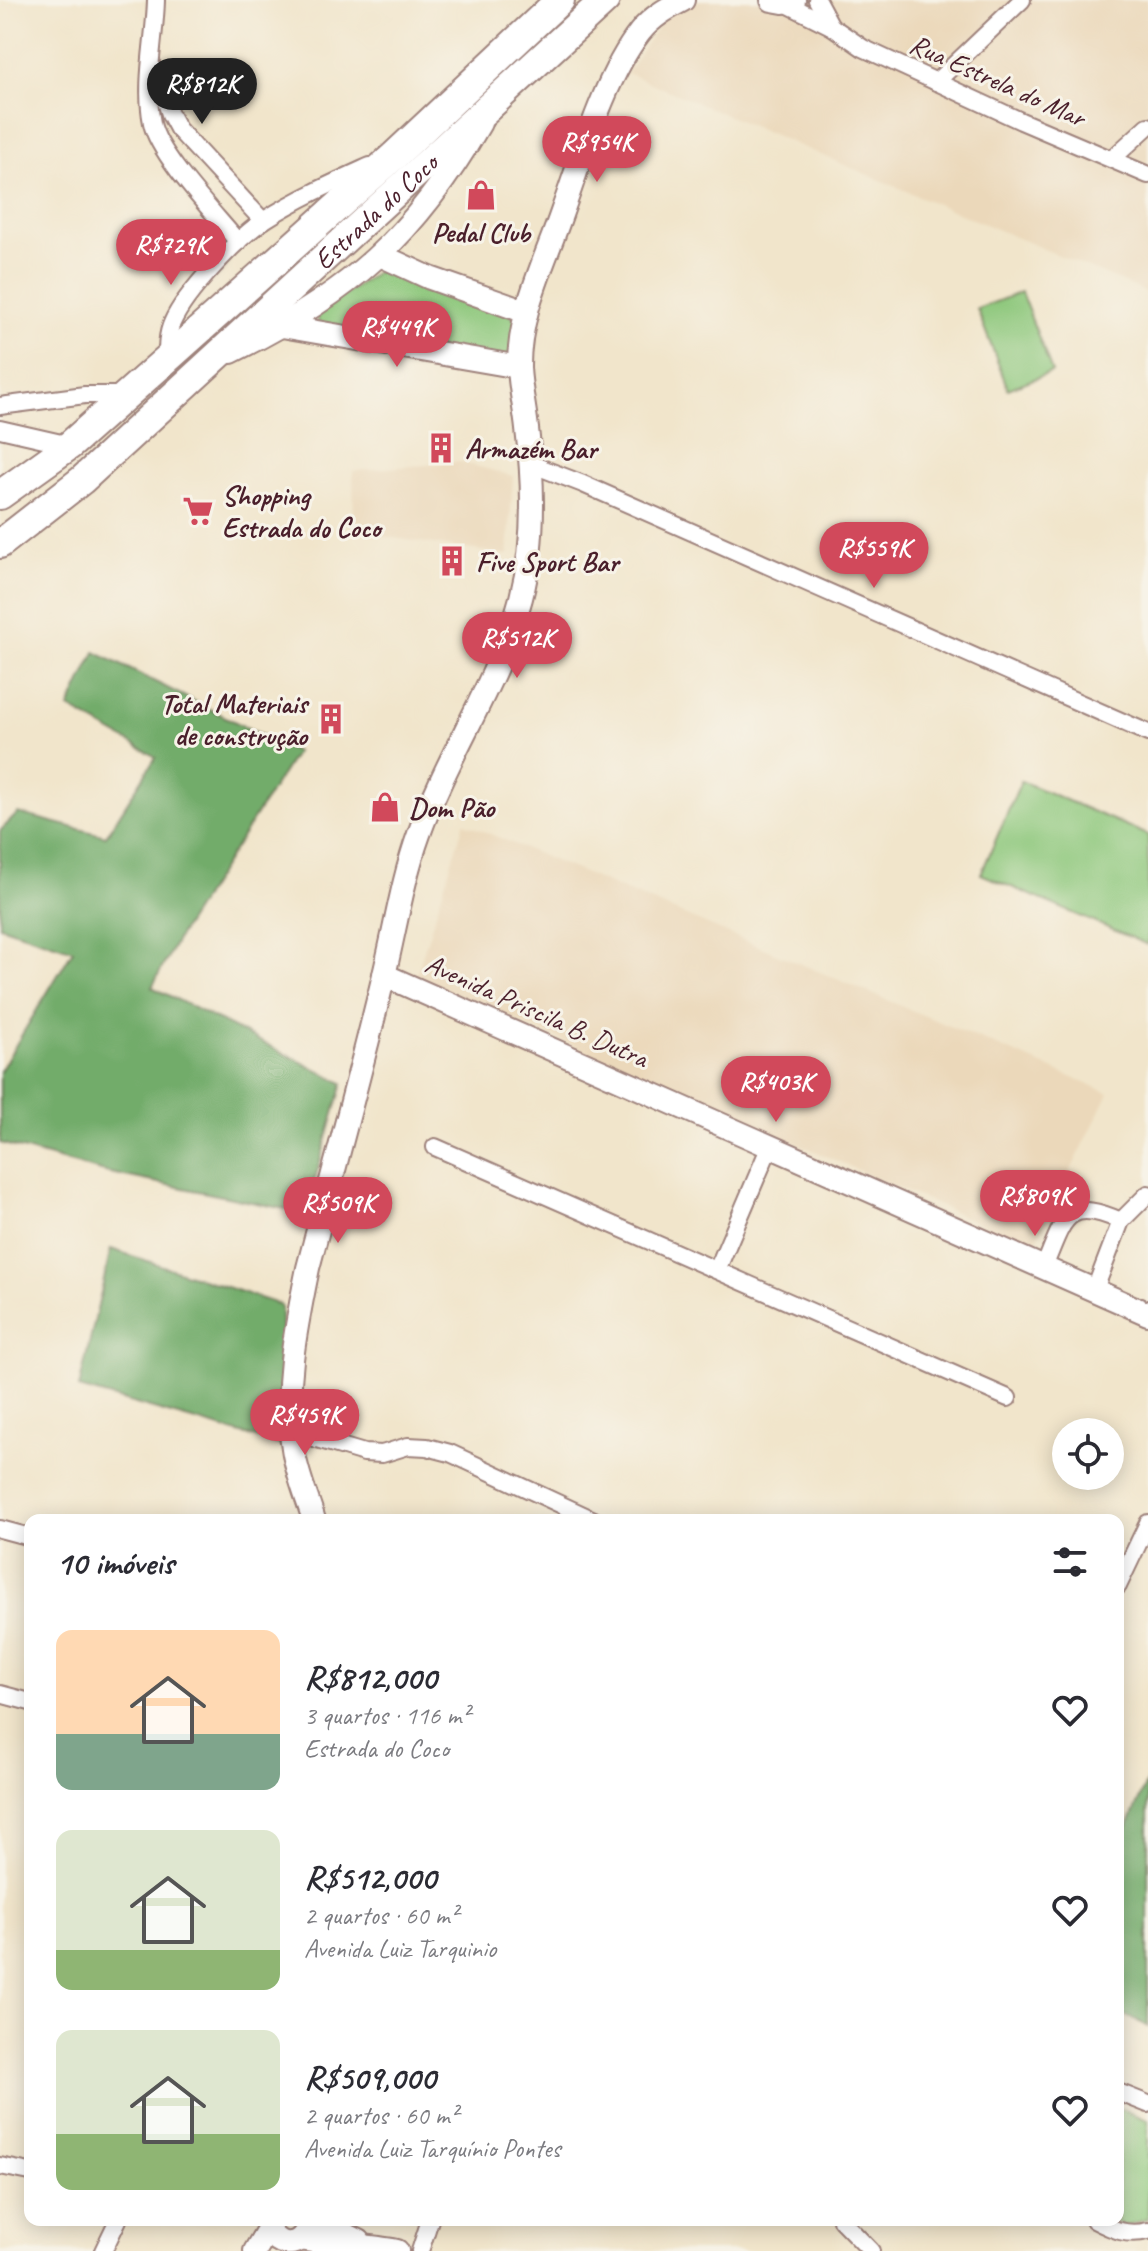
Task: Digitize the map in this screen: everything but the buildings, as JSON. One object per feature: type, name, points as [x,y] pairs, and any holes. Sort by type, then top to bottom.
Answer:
[{"type":"highway","name":"Estrada do Coco","points":[[0,495],[70,445],[394,156],[560,0]]},
{"type":"highway","name":"Estrada do Coco","points":[[0,544],[82,480],[605,0]]},
{"type":"street","points":[[156,0],[150,103],[152,125],[159,145],[238,242]]},
{"type":"street","points":[[312,1514],[293,1452],[290,1431],[291,1359],[308,1268],[419,834],[504,654],[522,594],[529,550],[531,464],[519,367],[526,312],[598,111],[618,70],[639,33],[657,14],[683,0]]},
{"type":"street","name":"Rua Estrela do Mar","points":[[817,0],[831,26]]},
{"type":"street","points":[[936,82],[1022,0]]},
{"type":"street","name":"Rua Estrela do Mar","points":[[783,1],[831,26],[863,48],[1148,175]]},
{"type":"street","points":[[152,60],[170,114],[185,138],[263,221]]},
{"type":"street","points":[[208,363],[282,326],[345,284],[380,255],[425,208],[449,175],[489,107]]},
{"type":"street","points":[[152,125],[164,123],[170,114]]},
{"type":"street","points":[[1112,159],[1148,126]]},
{"type":"street","points":[[167,359],[171,325],[179,310],[238,242],[263,221],[321,189],[394,156]]},
{"type":"street","points":[[221,221],[229,206],[242,198]]},
{"type":"street","points":[[380,255],[430,278],[526,312]]},
{"type":"street","points":[[282,326],[519,367]]},
{"type":"street","points":[[0,406],[85,395],[126,395]]},
{"type":"street","points":[[0,429],[70,445]]},
{"type":"street","points":[[531,464],[583,484],[1148,733]]},
{"type":"street","name":"Avenida Priscila B. Dutra","points":[[384,975],[1148,1314]]},
{"type":"street","points":[[717,1270],[770,1146]]},
{"type":"street","points":[[435,1147],[1008,1398]]},
{"type":"street","points":[[1095,1289],[1121,1221],[1148,1194]]},
{"type":"street","points":[[1044,1267],[1062,1226],[1074,1212],[1085,1209],[1098,1211],[1121,1221]]},
{"type":"street","points":[[290,1431],[364,1453],[382,1454],[408,1446],[450,1453],[578,1514]]},
{"type":"street","points":[[1124,1573],[1148,1523]]},
{"type":"street","points":[[0,1529],[24,1535]]},
{"type":"street","points":[[0,1694],[24,1700]]},
{"type":"street","points":[[1124,2094],[1148,2104]]},
{"type":"street","points":[[0,2166],[24,2171]]},
{"type":"street","points":[[103,2251],[115,2226]]},
{"type":"street","points":[[255,2251],[264,2226]]},
{"type":"street","points":[[268,2226],[275,2240],[282,2243],[297,2238],[397,2251]]},
{"type":"street","points":[[328,2226],[368,2245]]},
{"type":"street","points":[[420,2251],[428,2226]]},
{"type":"street","points":[[847,2226],[871,2251]]},
{"type":"street","points":[[1106,2226],[1130,2234],[1148,2231]]},
{"type":"shaded area","points":[[699,0],[1148,0],[1148,293],[627,73],[662,20]]},
{"type":"shaded area","points":[[461,462],[513,476],[508,555],[354,532],[353,471]]},
{"type":"shaded area","points":[[464,823],[1109,1093],[1033,1247],[416,976]]},
{"type":"green space","points":[[382,268],[519,318],[511,361],[319,327],[317,314]]},
{"type":"green space","points":[[1021,292],[1052,372],[1008,389],[977,309]]},
{"type":"green space","points":[[95,652],[296,752],[180,934],[152,987],[343,1083],[305,1213],[105,1172],[0,1143],[0,1071],[73,950],[0,926],[0,831],[18,813],[106,836],[156,757],[69,708]]},
{"type":"green space","points":[[1021,781],[1148,835],[1148,945],[981,874]]},
{"type":"green space","points":[[111,1249],[281,1305],[284,1446],[79,1388]]},
{"type":"green space","points":[[1148,1779],[1148,2026],[1124,2015],[1124,1834]]},
{"type":"green space","points":[[1124,2110],[1148,2120],[1148,2219],[1125,2226]]},
{"type":"place","name":"Pedal Club","points":[[481,195]]},
{"type":"place","name":"Armazém Bar","points":[[441,448]]},
{"type":"place","name":"Shopping Estrada do Coco","points":[[198,511]]},
{"type":"place","name":"Five Sport Bar","points":[[452,561]]},
{"type":"place","name":"Total Materiais de construção","points":[[331,719]]},
{"type":"place","name":"Dom Pão","points":[[385,807]]}]
